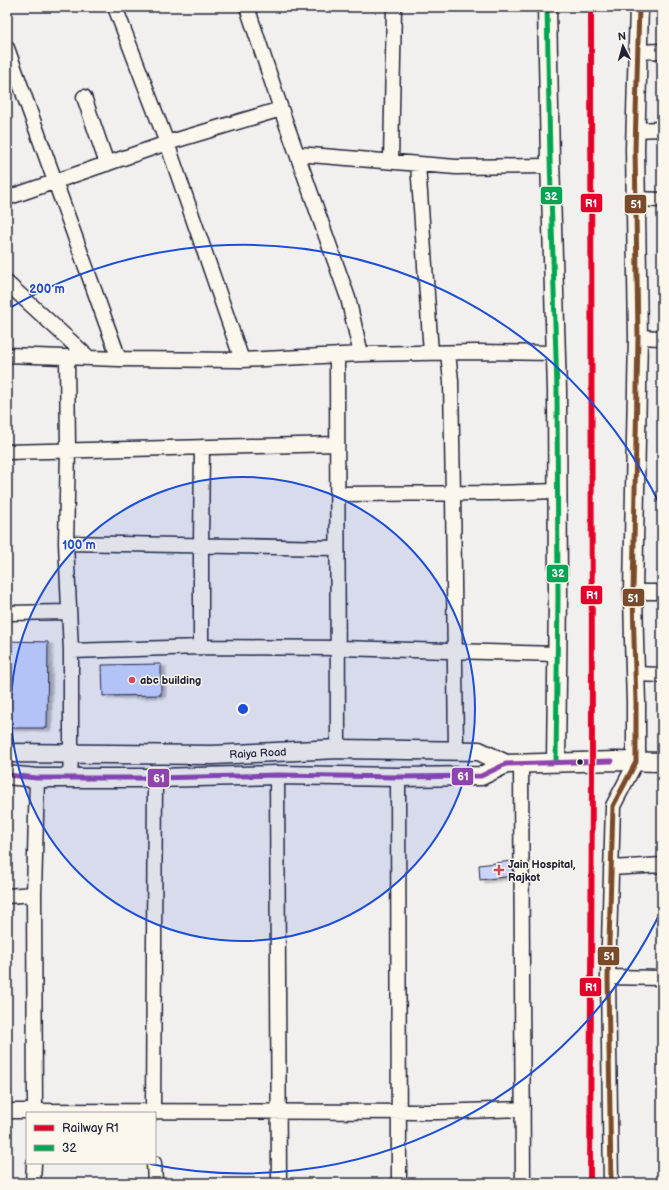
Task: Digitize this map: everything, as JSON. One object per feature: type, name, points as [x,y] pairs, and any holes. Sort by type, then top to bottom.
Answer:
[{"type":"street","points":[[115,7],[167,143],[242,360]]},
{"type":"street","points":[[247,7],[281,109],[348,298],[361,354]]},
{"type":"street","points":[[390,161],[394,7]]},
{"type":"street","points":[[547,7],[558,491],[556,762]]},
{"type":"street","points":[[611,1183],[608,977],[613,806],[636,762],[633,592],[638,337],[635,130],[639,7]]},
{"type":"street","points":[[7,48],[119,359]]},
{"type":"street","points":[[638,52],[662,51]]},
{"type":"street","points":[[84,97],[106,164]]},
{"type":"street","points":[[7,198],[167,143],[281,109]]},
{"type":"street","points":[[635,130],[662,130]]},
{"type":"street","points":[[298,154],[456,167],[550,166]]},
{"type":"street","points":[[418,164],[431,353]]},
{"type":"street","points":[[636,199],[662,200]]},
{"type":"street","points":[[7,283],[88,357]]},
{"type":"street","points":[[638,337],[662,338]]},
{"type":"street","points":[[448,353],[451,381],[456,751]]},
{"type":"street","points":[[7,355],[119,359],[242,360],[361,354],[556,353]]},
{"type":"street","points":[[337,355],[338,749]]},
{"type":"street","points":[[67,357],[68,450],[66,543],[71,651],[70,778]]},
{"type":"street","points":[[7,452],[337,444]]},
{"type":"street","points":[[201,647],[202,447]]},
{"type":"street","points":[[337,494],[453,494],[558,491]]},
{"type":"street","points":[[66,543],[337,548]]},
{"type":"street","points":[[633,592],[662,592]]},
{"type":"street","points":[[7,613],[69,612]]},
{"type":"street","points":[[71,651],[201,647],[338,648],[557,654]]},
{"type":"street","points":[[635,674],[662,675]]},
{"type":"street","name":"Raiya Road","points":[[7,753],[213,755],[338,749],[479,751],[513,764]]},
{"type":"street","name":"Raiya Road","points":[[7,775],[36,778],[155,778],[277,775],[398,777],[481,776],[513,764],[556,762],[662,762]]},
{"type":"street","points":[[513,764],[524,1183]]},
{"type":"street","points":[[277,775],[279,1183]]},
{"type":"street","points":[[398,777],[399,1183]]},
{"type":"street","points":[[35,1112],[34,894],[36,778]]},
{"type":"street","points":[[153,1112],[155,778]]},
{"type":"street","points":[[611,868],[662,865]]},
{"type":"street","points":[[7,896],[34,894]]},
{"type":"street","points":[[608,977],[662,978]]},
{"type":"street","points":[[7,1111],[153,1112],[523,1110]]},
{"type":"street","points":[[33,1183],[34,1164]]},
{"type":"street","points":[[154,1164],[155,1183]]},
{"type":"building","points":[[7,641],[48,642],[47,728],[7,728]]},
{"type":"building","name":"abc building","points":[[161,664],[161,695],[103,696],[102,665]]},
{"type":"building","points":[[512,861],[513,876],[480,880],[479,865]]},
{"type":"rail line","name":"R1","points":[[590,1183],[592,778],[591,7]]},
{"type":"transit line","name":"32","points":[[547,7],[557,390],[558,595],[556,762]]},
{"type":"transit line","name":"51","points":[[611,1183],[608,977],[613,806],[636,762],[633,592],[638,337],[635,149],[639,7]]},
{"type":"transit line","name":"61","points":[[7,775],[37,778],[155,778],[277,775],[398,777],[481,776],[506,764],[612,761]]},
{"type":"place","name":"abc building","points":[[132,680]]},
{"type":"place","name":"Jain Hospital, Rajkot","points":[[499,870]]}]
